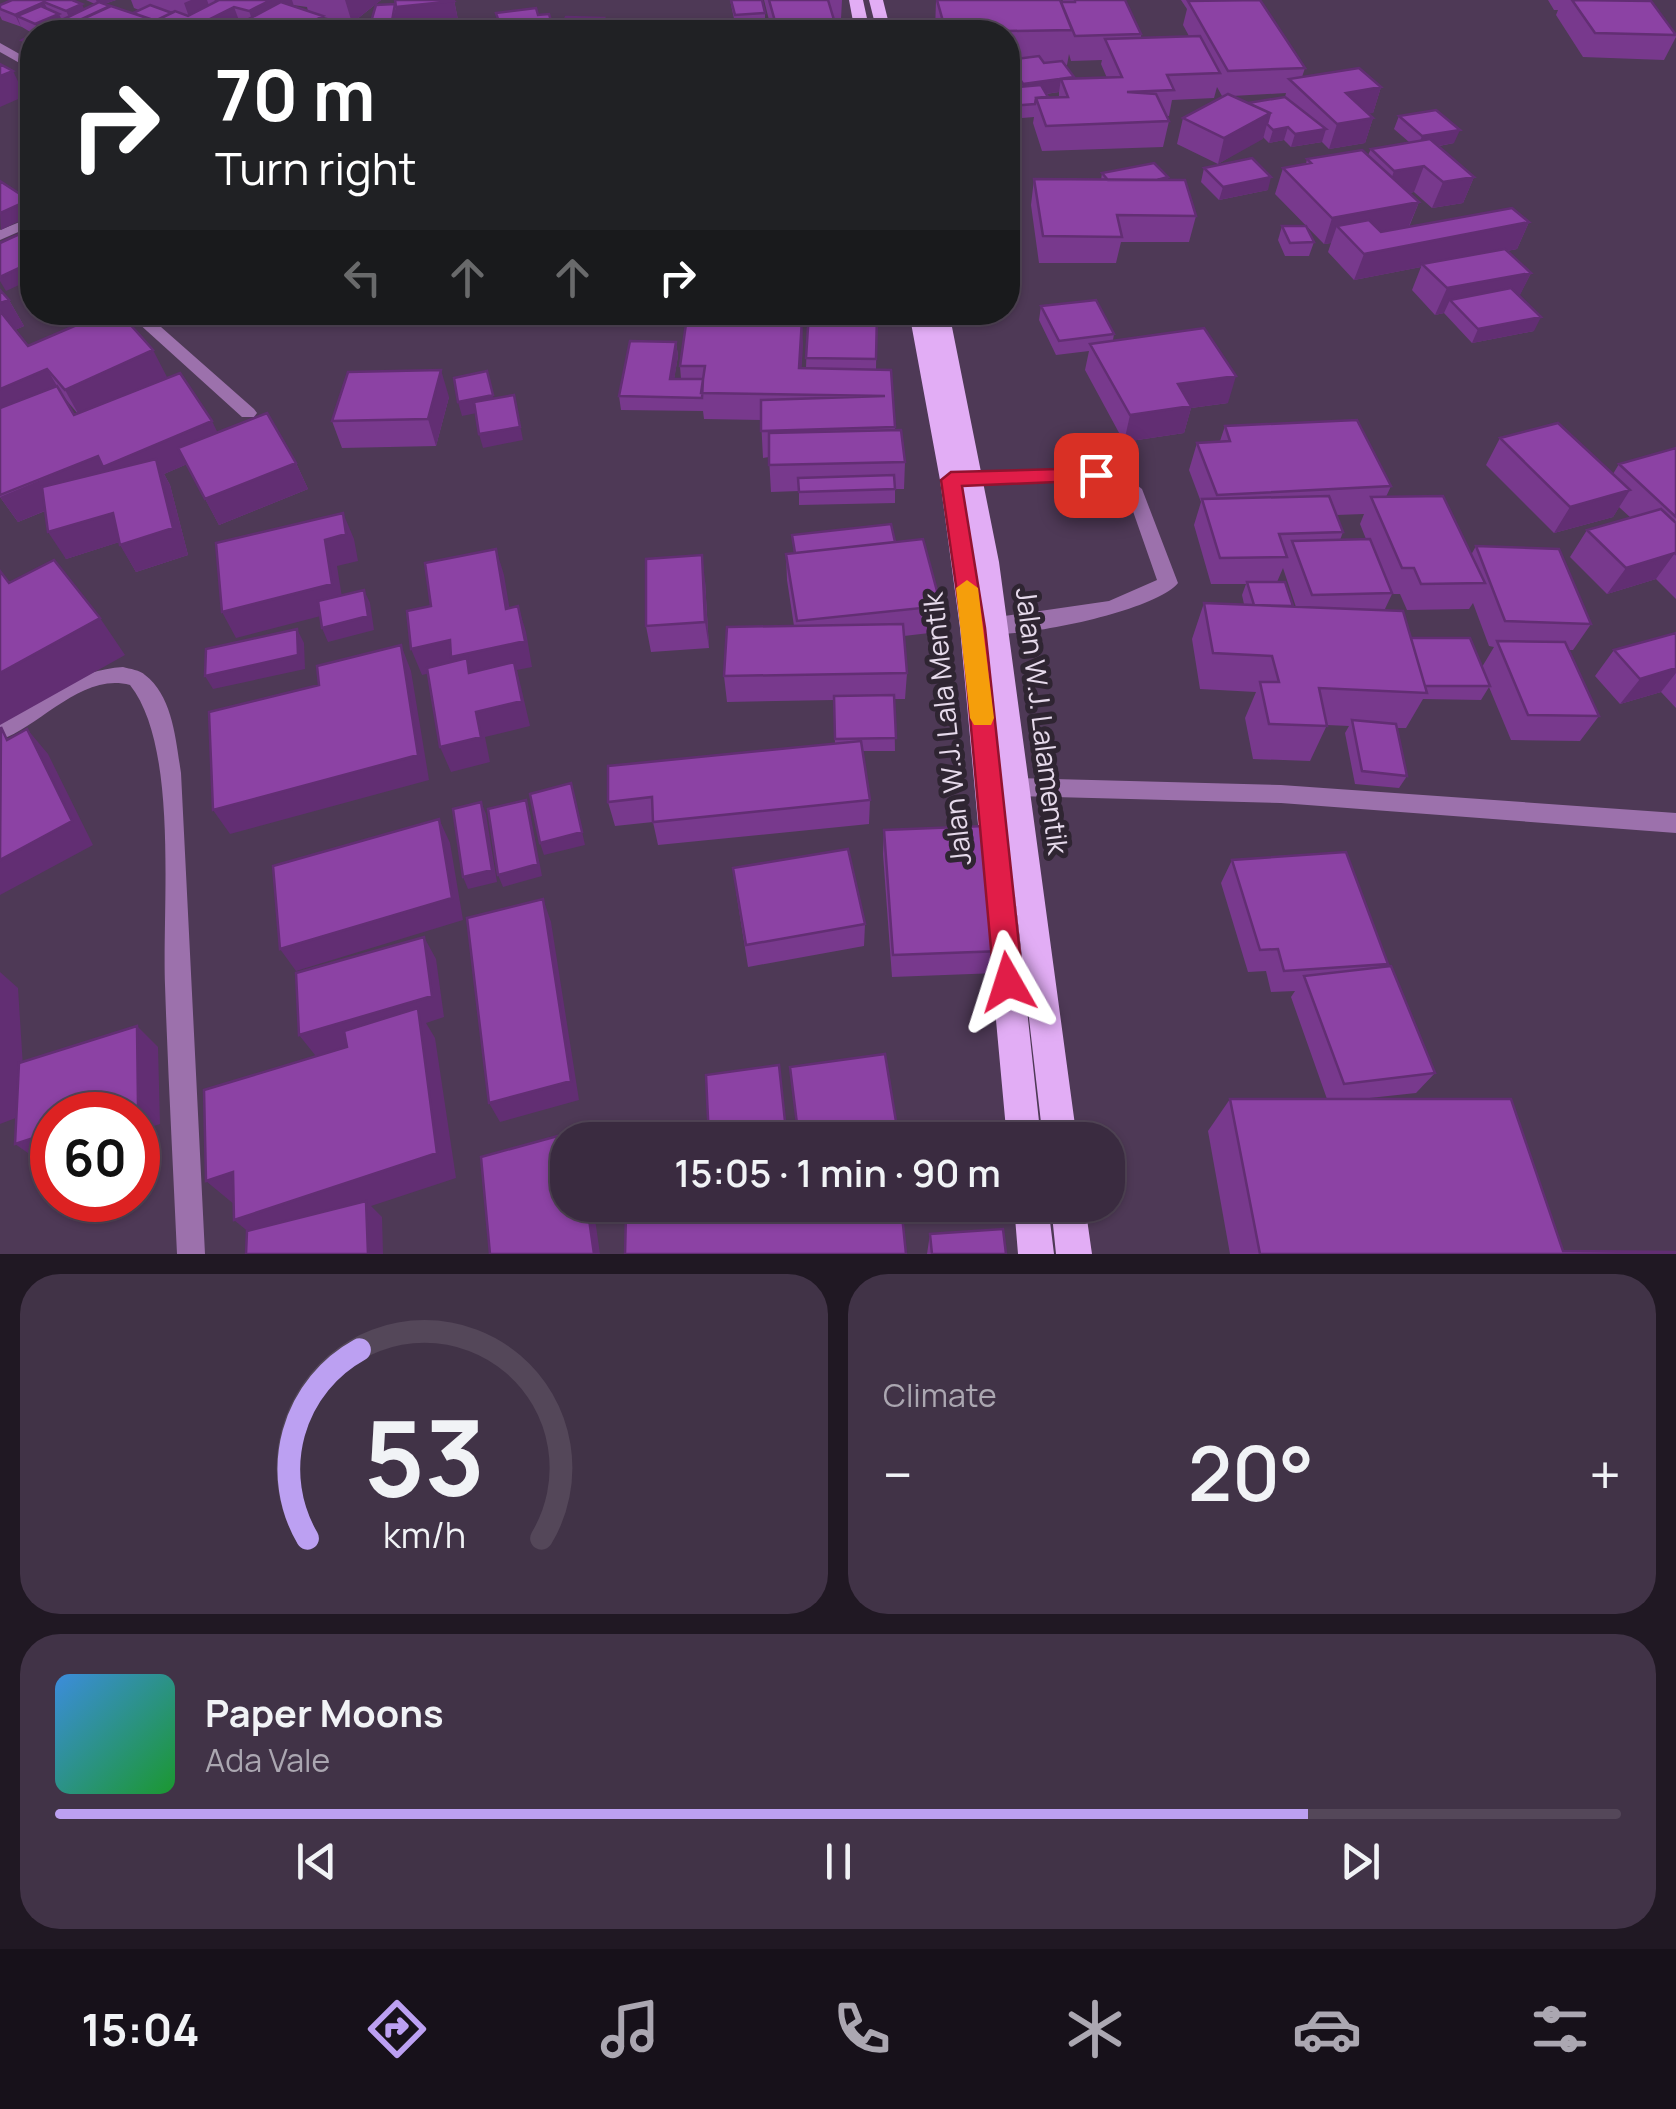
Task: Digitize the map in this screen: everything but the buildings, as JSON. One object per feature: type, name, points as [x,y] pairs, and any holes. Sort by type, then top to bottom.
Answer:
[{"type":"main road","points":[[921,325],[961,480]]},
{"type":"main road","name":"Jalan W.J. Lalamentik","points":[[942,325],[984,627],[1016,788],[1058,1122]]},
{"type":"main road","name":"Jalan W.J. Lala Mentik","points":[[984,627],[1023,1122]]},
{"type":"main road","points":[[1033,1222],[1036,1254]]},
{"type":"main road","points":[[1070,1222],[1074,1254]]},
{"type":"street","points":[[149,325],[248,413]]},
{"type":"street","points":[[961,480],[1096,475],[1118,478],[1136,494],[1168,584],[1156,594],[1085,612],[984,627]]},
{"type":"street","points":[[0,731],[79,685],[109,674],[134,677],[150,690],[158,710],[172,792],[180,886],[177,976],[191,1254]]},
{"type":"street","points":[[1016,788],[1282,794],[1676,823]]},
{"type":"slow traffic","points":[[967,588],[982,718]]},
{"type":"route","points":[[1008,982],[973,628],[951,480],[1096,475]]}]
